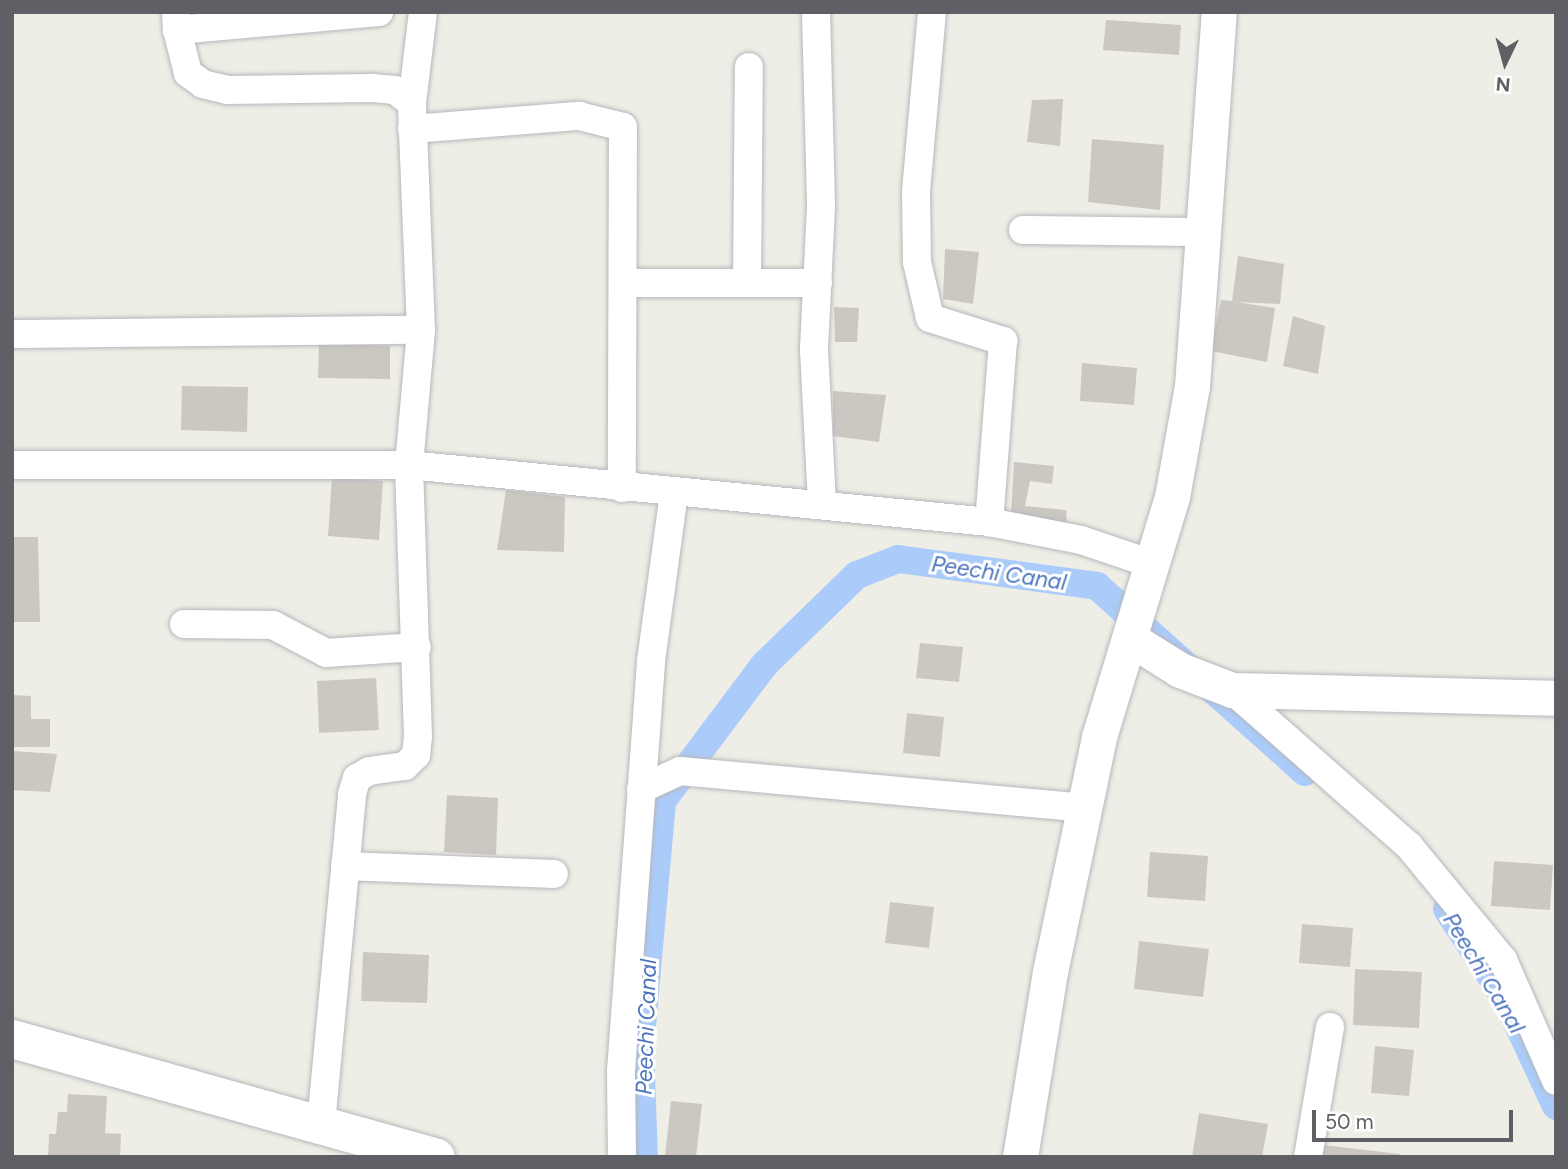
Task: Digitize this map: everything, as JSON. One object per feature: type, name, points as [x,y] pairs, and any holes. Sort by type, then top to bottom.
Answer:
[{"type":"main road","points":[[12,1039],[436,1157]]},
{"type":"street","points":[[379,12],[177,21],[188,74],[203,84],[228,90],[395,90],[412,116]]},
{"type":"street","points":[[320,1124],[345,866],[357,778],[405,766],[415,755],[416,647],[409,465],[421,330],[412,116],[423,12]]},
{"type":"street","points":[[816,12],[822,505]]},
{"type":"street","points":[[932,12],[916,192],[917,262],[930,318],[943,326],[991,332],[1005,348],[989,522]]},
{"type":"street","points":[[1020,1157],[1083,808],[1152,564],[1192,386],[1199,232],[1219,12]]},
{"type":"street","points":[[747,283],[749,67]]},
{"type":"street","points":[[412,116],[579,116],[623,127],[622,488]]},
{"type":"street","points":[[1023,230],[1199,232]]},
{"type":"street","points":[[623,283],[818,283]]},
{"type":"street","points":[[12,334],[421,330]]},
{"type":"street","points":[[12,465],[409,465],[989,522],[1081,540],[1152,564]]},
{"type":"street","points":[[622,1157],[621,1071],[641,789],[674,492]]},
{"type":"street","points":[[184,624],[273,625],[326,653],[416,647]]},
{"type":"street","points":[[1130,636],[1208,681],[1426,867],[1503,960],[1556,1081]]},
{"type":"street","points":[[1208,681],[1556,698]]},
{"type":"street","points":[[641,789],[680,771],[1083,808]]},
{"type":"street","points":[[345,866],[554,874]]},
{"type":"street","points":[[1308,1157],[1330,1027]]},
{"type":"building","points":[[1106,20],[1181,25],[1179,55],[1103,50]]},
{"type":"building","points":[[1063,99],[1060,146],[1027,142],[1032,100]]},
{"type":"building","points":[[1092,139],[1164,145],[1160,210],[1088,202]]},
{"type":"building","points":[[945,249],[979,252],[973,304],[943,299]]},
{"type":"building","points":[[1238,256],[1284,264],[1280,304],[1236,302],[1275,308],[1267,362],[1211,351],[1221,300],[1232,301]]},
{"type":"building","points":[[834,307],[859,308],[857,342],[835,342]]},
{"type":"building","points":[[1293,316],[1325,326],[1318,374],[1283,366]]},
{"type":"building","points":[[319,344],[390,346],[390,379],[318,378]]},
{"type":"building","points":[[1082,363],[1137,368],[1134,405],[1080,401]]},
{"type":"building","points":[[182,386],[248,387],[247,432],[181,430]]},
{"type":"building","points":[[833,391],[886,395],[879,442],[833,436]]},
{"type":"building","points":[[1014,462],[1054,466],[1052,484],[1030,481],[1025,506],[1066,510],[1067,522],[1011,515]]},
{"type":"building","points":[[332,478],[383,481],[379,540],[328,536]]},
{"type":"building","points":[[506,490],[565,497],[564,552],[497,550]]},
{"type":"building","points":[[12,537],[38,537],[40,622],[12,622]]},
{"type":"building","points":[[920,643],[963,647],[959,682],[916,678]]},
{"type":"building","points":[[376,678],[379,730],[319,733],[317,681]]},
{"type":"building","points":[[12,695],[31,696],[31,719],[50,719],[50,747],[12,747]]},
{"type":"building","points":[[907,713],[944,717],[940,757],[903,753]]},
{"type":"building","points":[[12,751],[57,754],[50,792],[12,790]]},
{"type":"building","points":[[447,795],[498,798],[496,855],[444,852]]},
{"type":"building","points":[[1150,852],[1208,856],[1205,901],[1147,897]]},
{"type":"building","points":[[1494,861],[1553,865],[1550,910],[1491,906]]},
{"type":"building","points":[[890,902],[934,907],[929,948],[885,943]]},
{"type":"building","points":[[1302,924],[1353,928],[1350,967],[1299,963]]},
{"type":"building","points":[[1139,941],[1209,949],[1203,997],[1134,989]]},
{"type":"building","points":[[363,952],[429,955],[427,1003],[361,1001]]},
{"type":"building","points":[[1355,969],[1422,972],[1419,1028],[1353,1025]]},
{"type":"building","points":[[1375,1046],[1414,1050],[1409,1096],[1371,1093]]},
{"type":"building","points":[[68,1094],[107,1096],[105,1133],[121,1134],[120,1157],[48,1157],[49,1134],[56,1134],[58,1112],[67,1112]]},
{"type":"building","points":[[671,1101],[702,1104],[696,1157],[665,1157]]},
{"type":"building","points":[[1199,1113],[1268,1124],[1262,1157],[1192,1157]]},
{"type":"building","points":[[1315,1144],[1400,1154],[1399,1157],[1314,1157]]},
{"type":"waterway","name":"Peechi Canal","points":[[644,1157],[640,1048],[662,801],[765,664],[857,575],[898,559],[1097,586],[1305,772]]},
{"type":"waterway","name":"Peechi Canal","points":[[1447,909],[1506,999],[1556,1106]]}]
